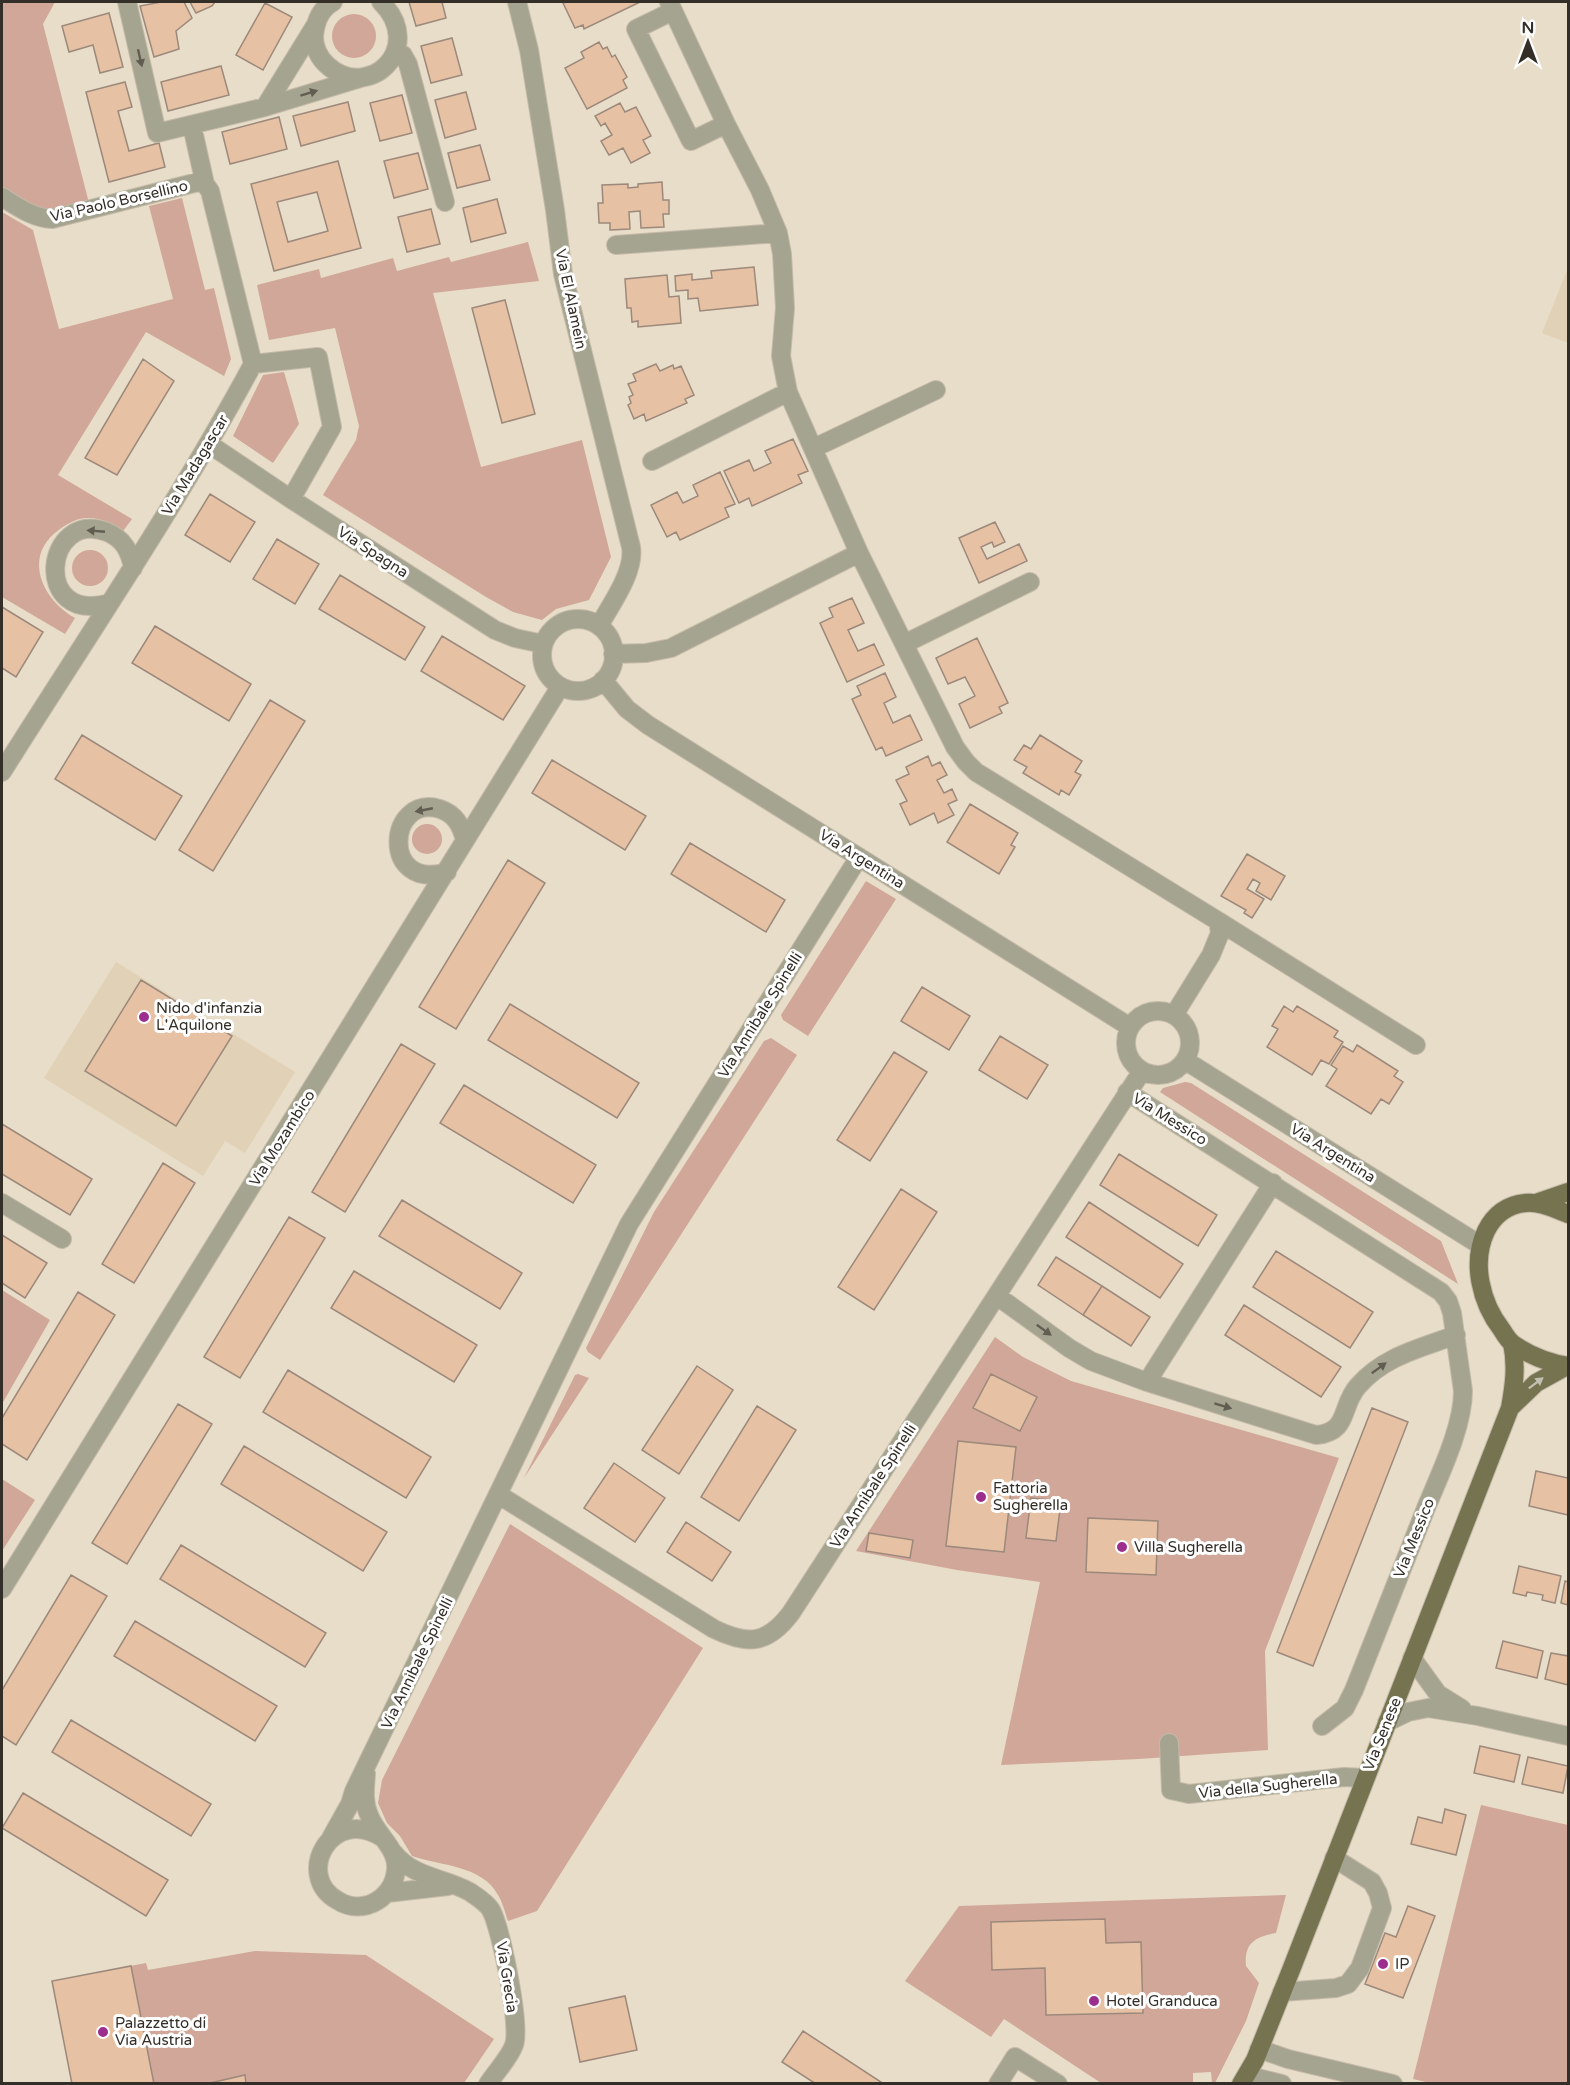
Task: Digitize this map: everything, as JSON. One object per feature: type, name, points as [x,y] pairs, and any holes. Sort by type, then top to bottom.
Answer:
[{"type":"main road","points":[[1534,1204],[1569,1192]]},
{"type":"main road","points":[[1568,1366],[1537,1357],[1512,1343],[1492,1317],[1478,1267],[1480,1245],[1492,1220],[1508,1207],[1527,1203],[1548,1206],[1569,1214]]},
{"type":"main road","name":"Via Senese","points":[[1252,2070],[1510,1408],[1515,1376],[1515,1355],[1512,1343]]},
{"type":"main road","name":"Via Senese","points":[[1510,1408],[1536,1383],[1568,1366]]},
{"type":"street","points":[[127,2],[157,133],[265,107],[374,74],[384,68],[396,50],[399,36],[393,2]]},
{"type":"street","points":[[265,107],[315,26],[320,14],[330,2]]},
{"type":"street","points":[[381,2],[391,11],[397,24]]},
{"type":"street","name":"Via El Alamein","points":[[517,2],[531,62],[563,274],[633,558],[599,626]]},
{"type":"street","points":[[726,124],[691,141],[636,29],[671,6],[726,124],[760,190],[778,233],[782,254],[784,308],[781,356],[788,392],[859,553],[955,747],[966,762],[976,772],[1416,1045]]},
{"type":"street","points":[[315,26],[314,40],[325,64],[335,72],[347,77],[374,74]]},
{"type":"street","points":[[396,50],[403,55],[408,64],[445,202]]},
{"type":"street","points":[[192,126],[205,184],[210,191],[253,364],[318,357],[332,427],[291,499]]},
{"type":"street","name":"Via Paolo Borsellino","points":[[2,197],[31,214],[52,219],[198,182],[205,184]]},
{"type":"street","points":[[616,245],[778,233]]},
{"type":"street","name":"Via Madagascar","points":[[2,772],[133,568],[209,444],[253,364]]},
{"type":"street","points":[[814,448],[936,390]]},
{"type":"street","points":[[652,461],[788,392]]},
{"type":"street","name":"Via Spagna","points":[[209,444],[495,630],[515,638],[543,644]]},
{"type":"street","points":[[110,603],[98,607],[84,606],[72,601],[62,592],[56,580],[54,567],[57,554],[64,542],[75,534],[87,530],[101,530],[113,535],[123,543],[130,555],[133,568]]},
{"type":"street","points":[[613,654],[646,654],[671,648],[859,553]]},
{"type":"street","points":[[904,644],[1030,582]]},
{"type":"street","points":[[578,619],[599,626],[612,643],[613,654],[609,672],[594,687],[583,691],[560,687],[552,681],[543,664],[543,644],[548,634],[556,626],[578,619]]},
{"type":"street","name":"Via Argentina","points":[[603,680],[627,709],[648,725],[1130,1027]]},
{"type":"street","name":"Via Mozambico","points":[[2,1588],[560,687]]},
{"type":"street","points":[[447,872],[424,875],[405,863],[399,853],[397,842],[399,830],[414,812],[424,808],[436,808],[456,819],[465,840]]},
{"type":"street","name":"Via Annibale Spinelli","points":[[331,1838],[629,1224],[859,857]]},
{"type":"street","points":[[1174,1015],[1217,943],[1220,933],[1218,921]]},
{"type":"street","points":[[1149,1012],[1166,1012],[1174,1015],[1181,1020],[1190,1035],[1190,1053],[1186,1061],[1171,1073],[1151,1075],[1142,1071],[1134,1065],[1126,1046],[1130,1027],[1135,1020],[1149,1012]]},
{"type":"street","name":"Via Argentina","points":[[1186,1061],[1480,1245]]},
{"type":"street","name":"Via Annibale Spinelli","points":[[499,1495],[714,1629],[733,1638],[750,1640],[766,1637],[791,1613],[1142,1071]]},
{"type":"street","name":"Via Messico","points":[[1127,1092],[1273,1183],[1441,1293],[1448,1301],[1456,1335],[1463,1391],[1459,1420],[1354,1690],[1345,1708],[1322,1726]]},
{"type":"street","points":[[1147,1382],[1273,1183]]},
{"type":"street","points":[[2,1203],[62,1239]]},
{"type":"street","points":[[997,1296],[1068,1348],[1091,1361],[1147,1382],[1316,1435],[1328,1434],[1335,1429],[1356,1388],[1379,1367],[1398,1355],[1456,1335]]},
{"type":"street","points":[[1412,1658],[1438,1694],[1450,1703],[1478,1716]]},
{"type":"street","points":[[1387,1722],[1421,1708],[1478,1716],[1569,1736]]},
{"type":"street","name":"Via della Sugherella","points":[[1169,1743],[1171,1790],[1189,1794],[1344,1778],[1365,1778]]},
{"type":"street","name":"Via Annibale Spinelli","points":[[367,1766],[365,1803],[376,1830],[388,1845]]},
{"type":"street","points":[[363,1829],[374,1832],[388,1845],[396,1863],[396,1874],[387,1893],[378,1901],[367,1905],[344,1904],[325,1890],[318,1869],[319,1857],[331,1838],[340,1832],[363,1829]]},
{"type":"street","name":"Via Grecia","points":[[388,1845],[408,1867],[422,1875],[470,1892],[489,1907],[498,1927],[504,1950],[515,2025],[514,2045],[488,2084]]},
{"type":"street","points":[[1282,1992],[1336,1988],[1348,1984],[1360,1968],[1382,1908],[1372,1882],[1334,1858]]},
{"type":"street","points":[[387,1893],[452,1885]]},
{"type":"street","points":[[998,2084],[1015,2057],[1058,2084]]},
{"type":"street","points":[[1252,2070],[1288,2059],[1394,2084]]},
{"type":"street","points":[[1252,2070],[1282,2084]]},
{"type":"shaded area","points":[[2,2],[55,2],[43,24],[89,203],[43,214],[2,190]]},
{"type":"shaded area","points":[[354,14],[370,20],[376,36],[370,52],[354,58],[338,52],[332,36],[338,20]]},
{"type":"shaded area","points":[[182,198],[205,290],[214,288],[231,359],[224,376],[146,332],[58,475],[132,519],[123,531],[112,524],[94,518],[81,518],[60,529],[48,540],[39,564],[40,576],[53,600],[75,618],[65,634],[2,597],[2,212],[33,230],[59,329],[173,299],[149,206]]},
{"type":"shaded area","points":[[528,242],[539,281],[433,293],[481,467],[582,440],[611,557],[589,600],[556,609],[542,620],[513,612],[486,597],[323,495],[356,440],[359,426],[335,328],[269,340],[257,285],[319,269],[321,278],[393,258],[397,271],[449,257],[451,262]]},
{"type":"shaded area","points":[[1568,268],[1568,343],[1542,333]]},
{"type":"shaded area","points":[[284,372],[299,424],[273,463],[233,436],[263,375]]},
{"type":"shaded area","points":[[90,550],[103,555],[108,568],[103,581],[90,586],[77,581],[72,568],[77,555]]},
{"type":"shaded area","points":[[427,824],[438,828],[442,839],[438,850],[427,854],[416,850],[412,839],[416,828]]},
{"type":"shaded area","points":[[866,881],[896,899],[808,1036],[783,1020],[781,1015]]},
{"type":"shaded area","name":"Nido d'infanzia L'Aquilone","points":[[116,962],[295,1072],[245,1153],[225,1141],[203,1176],[44,1078]]},
{"type":"shaded area","points":[[771,1038],[797,1055],[600,1360],[586,1348],[654,1212],[764,1041]]},
{"type":"shaded area","points":[[1185,1082],[1191,1083],[1441,1241],[1458,1284],[1160,1092],[1163,1088]]},
{"type":"shaded area","points":[[2,1290],[50,1320],[2,1404]]},
{"type":"shaded area","points":[[995,1337],[1023,1357],[1071,1381],[1339,1458],[1265,1651],[1268,1750],[1001,1765],[1040,1582],[957,1570],[856,1551]]},
{"type":"shaded area","points":[[575,1375],[589,1378],[524,1478]]},
{"type":"shaded area","points":[[2,1479],[35,1500],[2,1551]]},
{"type":"shaded area","points":[[510,1524],[703,1648],[537,1911],[508,1921],[498,1895],[482,1878],[460,1868],[412,1856],[400,1836],[387,1823],[378,1803],[382,1780]]},
{"type":"shaded area","points":[[1481,1805],[1568,1825],[1568,2083],[1434,2084],[1413,2079]]},
{"type":"shaded area","name":"Hotel Granduca","points":[[1286,1895],[1276,1933],[1252,1942],[1247,1952],[1246,1966],[1259,1983],[1246,2021],[1215,2083],[1212,2083],[1211,2072],[1193,2073],[1193,2083],[1101,2083],[1004,2019],[991,2037],[905,1981],[959,1906]]},
{"type":"shaded area","points":[[255,1951],[366,1955],[494,2039],[464,2083],[72,2083],[52,1981],[146,1963],[148,1970]]},
{"type":"building","points":[[161,2],[184,2],[192,18],[176,31],[179,49],[154,57],[140,6]]},
{"type":"building","points":[[190,2],[215,2],[212,6],[196,13]]},
{"type":"building","points":[[409,2],[442,2],[446,18],[416,26]]},
{"type":"building","points":[[640,2],[584,29],[583,25],[575,28],[563,3]]},
{"type":"building","points":[[265,3],[292,17],[263,70],[236,55]]},
{"type":"building","points":[[109,13],[123,67],[100,73],[93,45],[69,52],[62,26]]},
{"type":"building","points":[[452,38],[462,75],[431,83],[421,46]]},
{"type":"building","points":[[599,42],[603,49],[607,47],[612,57],[615,55],[627,77],[623,80],[627,88],[587,109],[565,68],[584,58],[581,52]]},
{"type":"building","points":[[221,66],[229,95],[168,111],[161,82]]},
{"type":"building","points":[[125,82],[132,107],[118,111],[129,151],[159,143],[165,167],[109,182],[86,92]]},
{"type":"building","points":[[466,92],[476,129],[445,138],[435,100]]},
{"type":"building","points":[[402,95],[412,133],[380,141],[370,103]]},
{"type":"building","points":[[348,102],[355,131],[301,146],[293,116]]},
{"type":"building","points":[[620,103],[625,112],[636,107],[651,136],[643,140],[650,153],[631,163],[623,148],[609,155],[601,141],[612,135],[605,123],[601,126],[595,116]]},
{"type":"building","points":[[279,117],[287,149],[230,164],[222,132]]},
{"type":"building","points":[[480,145],[490,180],[457,188],[448,153]]},
{"type":"building","points":[[418,153],[428,189],[394,198],[384,161]]},
{"type":"building","points":[[338,161],[361,248],[274,271],[251,184]],"holes":[[[317,192],[328,231],[288,242],[277,202]]]},
{"type":"building","points":[[662,182],[663,200],[669,200],[669,214],[663,214],[664,227],[641,228],[640,211],[629,212],[630,229],[610,230],[610,223],[599,223],[598,203],[603,203],[602,185],[628,184],[628,188],[638,187],[638,184]]},
{"type":"building","points":[[497,199],[506,233],[471,242],[463,208]]},
{"type":"building","points":[[431,209],[440,244],[407,252],[398,217]]},
{"type":"building","points":[[754,267],[758,305],[700,311],[698,298],[688,299],[688,290],[676,291],[675,276],[692,274],[692,280],[712,278],[711,271]]},
{"type":"building","points":[[667,275],[669,297],[679,296],[681,323],[638,327],[638,321],[632,322],[631,308],[627,308],[625,279]]},
{"type":"building","points":[[505,300],[535,414],[502,423],[472,308]]},
{"type":"building","points":[[143,359],[174,381],[117,475],[85,458]]},
{"type":"building","points":[[656,364],[660,371],[673,365],[674,369],[681,366],[694,395],[685,399],[687,403],[646,421],[644,414],[634,419],[628,405],[631,403],[629,397],[633,395],[628,384],[636,381],[633,374]]},
{"type":"building","points":[[793,439],[808,471],[798,475],[802,483],[752,506],[749,498],[739,503],[724,471],[749,460],[754,471],[771,463],[765,451]]},
{"type":"building","points":[[720,472],[735,504],[725,508],[729,517],[680,540],[676,532],[667,537],[651,505],[677,492],[683,503],[698,496],[693,485]]},
{"type":"building","points":[[210,494],[255,522],[230,562],[185,535]]},
{"type":"building","points":[[995,522],[1005,542],[994,547],[992,542],[981,547],[987,559],[1019,544],[1027,561],[979,583],[959,538]]},
{"type":"building","points":[[277,539],[319,564],[295,604],[253,579]]},
{"type":"building","points":[[340,575],[425,627],[405,660],[319,609]]},
{"type":"building","points":[[852,598],[864,623],[848,630],[858,651],[874,644],[884,665],[847,682],[820,623],[833,617],[829,608]]},
{"type":"building","points":[[2,607],[43,632],[16,677],[2,668]]},
{"type":"building","points":[[155,626],[251,684],[229,721],[132,663]]},
{"type":"building","points":[[442,636],[525,686],[503,720],[421,671]]},
{"type":"building","points":[[977,638],[1008,703],[999,707],[1002,713],[970,728],[959,704],[975,696],[965,677],[948,684],[936,658]]},
{"type":"building","points":[[885,673],[896,697],[884,703],[893,723],[910,715],[922,740],[886,756],[882,747],[876,750],[852,699],[861,695],[857,686]]},
{"type":"building","points":[[270,700],[305,721],[213,871],[179,850]]},
{"type":"building","points":[[82,735],[182,796],[155,840],[55,779]]},
{"type":"building","points":[[1040,735],[1082,761],[1075,772],[1081,775],[1069,795],[1061,790],[1059,795],[1023,773],[1027,767],[1014,760],[1024,745],[1031,749]]},
{"type":"building","points":[[928,756],[932,766],[940,762],[947,775],[937,780],[944,793],[952,789],[957,800],[948,804],[954,815],[938,823],[934,813],[910,825],[900,804],[907,801],[896,780],[909,774],[906,767]]},
{"type":"building","points":[[552,760],[646,816],[625,850],[532,793]]},
{"type":"building","points":[[970,804],[1018,833],[1011,845],[1015,847],[999,874],[947,842]]},
{"type":"building","points":[[690,843],[785,900],[766,932],[671,874]]},
{"type":"building","points":[[1247,854],[1285,876],[1271,900],[1256,891],[1260,883],[1253,879],[1247,889],[1264,899],[1252,918],[1244,913],[1246,910],[1221,896]]},
{"type":"building","points":[[508,860],[545,883],[456,1029],[419,1007]]},
{"type":"building","points":[[141,980],[232,1036],[176,1126],[85,1071]]},
{"type":"building","points":[[922,987],[970,1016],[949,1050],[901,1021]]},
{"type":"building","points":[[510,1004],[639,1083],[617,1118],[488,1040]]},
{"type":"building","points":[[1284,1006],[1293,1012],[1297,1006],[1338,1031],[1334,1037],[1343,1042],[1329,1064],[1321,1060],[1312,1075],[1267,1047],[1278,1029],[1272,1026]]},
{"type":"building","points":[[1000,1036],[1048,1065],[1027,1099],[979,1070]]},
{"type":"building","points":[[401,1044],[435,1064],[345,1212],[312,1192]]},
{"type":"building","points":[[1357,1045],[1398,1071],[1394,1076],[1403,1082],[1389,1104],[1381,1099],[1371,1114],[1326,1086],[1337,1069],[1331,1065],[1343,1046],[1353,1052]]},
{"type":"building","points":[[894,1052],[927,1072],[870,1161],[837,1140]]},
{"type":"building","points":[[464,1085],[596,1165],[573,1203],[440,1123]]},
{"type":"building","points":[[2,1124],[92,1179],[70,1215],[2,1174]]},
{"type":"building","points":[[1119,1154],[1217,1215],[1198,1246],[1100,1185]]},
{"type":"building","points":[[163,1163],[195,1183],[134,1283],[102,1264]]},
{"type":"building","points":[[901,1189],[937,1212],[874,1310],[838,1287]]},
{"type":"building","points":[[402,1200],[522,1273],[500,1309],[379,1236]]},
{"type":"building","points":[[1089,1202],[1183,1264],[1160,1298],[1066,1237]]},
{"type":"building","points":[[289,1217],[325,1238],[240,1378],[204,1357]]},
{"type":"building","points":[[2,1235],[47,1263],[25,1298],[2,1283]]},
{"type":"building","points":[[1276,1251],[1373,1312],[1350,1348],[1253,1287]]},
{"type":"building","points":[[1056,1257],[1102,1286],[1083,1315],[1038,1285]]},
{"type":"building","points":[[354,1271],[477,1345],[454,1382],[331,1308]]},
{"type":"building","points":[[1102,1286],[1150,1317],[1131,1346],[1083,1315]]},
{"type":"building","points":[[78,1292],[115,1315],[27,1460],[2,1444],[2,1418]]},
{"type":"building","points":[[1244,1305],[1341,1367],[1321,1397],[1225,1335]]},
{"type":"building","points":[[697,1366],[733,1390],[679,1474],[642,1450]]},
{"type":"building","points":[[288,1370],[431,1457],[406,1498],[263,1412]]},
{"type":"building","points":[[991,1374],[1037,1397],[1020,1431],[973,1408]]},
{"type":"building","points":[[178,1404],[212,1424],[127,1564],[92,1543]]},
{"type":"building","points":[[757,1406],[796,1430],[739,1521],[701,1497]]},
{"type":"building","points":[[1372,1408],[1408,1422],[1313,1666],[1277,1652]]},
{"type":"building","name":"Fattoria Sugherella","points":[[958,1441],[1016,1447],[1004,1552],[946,1546]]},
{"type":"building","points":[[244,1446],[387,1532],[363,1571],[221,1484]]},
{"type":"building","points":[[614,1463],[665,1498],[635,1542],[584,1508]]},
{"type":"building","points":[[1536,1471],[1568,1478],[1568,1515],[1529,1506]]},
{"type":"building","points":[[1031,1498],[1061,1501],[1056,1541],[1026,1538]]},
{"type":"building","name":"Villa Sugherella","points":[[1088,1518],[1158,1521],[1156,1575],[1086,1572]]},
{"type":"building","points":[[686,1522],[731,1552],[712,1581],[667,1552]]},
{"type":"building","points":[[869,1533],[913,1540],[910,1558],[866,1551]]},
{"type":"building","points":[[181,1545],[326,1633],[305,1667],[160,1579]]},
{"type":"building","points":[[1519,1566],[1561,1576],[1555,1603],[1542,1600],[1543,1595],[1527,1592],[1526,1596],[1513,1593]]},
{"type":"building","points":[[71,1575],[107,1596],[16,1745],[2,1736],[2,1690]]},
{"type":"building","points":[[1565,1581],[1568,1582],[1568,1605],[1561,1603]]},
{"type":"building","points":[[135,1621],[277,1706],[255,1741],[114,1656]]},
{"type":"building","points":[[1503,1641],[1543,1651],[1537,1678],[1496,1668]]},
{"type":"building","points":[[1551,1653],[1568,1656],[1568,1685],[1545,1679]]},
{"type":"building","points":[[71,1720],[211,1804],[191,1836],[52,1752]]},
{"type":"building","points":[[1480,1746],[1520,1755],[1514,1782],[1474,1773]]},
{"type":"building","points":[[1528,1757],[1568,1766],[1563,1793],[1522,1784]]},
{"type":"building","points":[[23,1793],[168,1880],[146,1916],[2,1828]]},
{"type":"building","points":[[1445,1809],[1466,1815],[1456,1855],[1411,1844],[1418,1817],[1442,1823]]},
{"type":"building","points":[[1408,1906],[1435,1916],[1403,1998],[1365,1984],[1385,1933],[1396,1937]]},
{"type":"building","points":[[1105,1919],[1106,1943],[1141,1942],[1143,2013],[1046,2015],[1045,1968],[992,1970],[991,1922]]},
{"type":"building","name":"Palazzetto di Via Austria","points":[[131,1966],[154,2084],[72,2084],[52,1981]]},
{"type":"building","points":[[625,1996],[637,2050],[580,2062],[569,2008]]},
{"type":"building","points":[[803,2031],[884,2084],[816,2084],[782,2062]]},
{"type":"building","points":[[245,2075],[246,2084],[206,2084]]},
{"type":"place","name":"Nido d'infanzia L'Aquilone","points":[[144,1017]]},
{"type":"place","name":"Fattoria Sugherella","points":[[981,1497]]},
{"type":"place","name":"Villa Sugherella","points":[[1122,1547]]},
{"type":"place","name":"IP","points":[[1383,1964]]},
{"type":"place","name":"Hotel Granduca","points":[[1094,2001]]},
{"type":"place","name":"Palazzetto di Via Austria","points":[[103,2032]]}]
